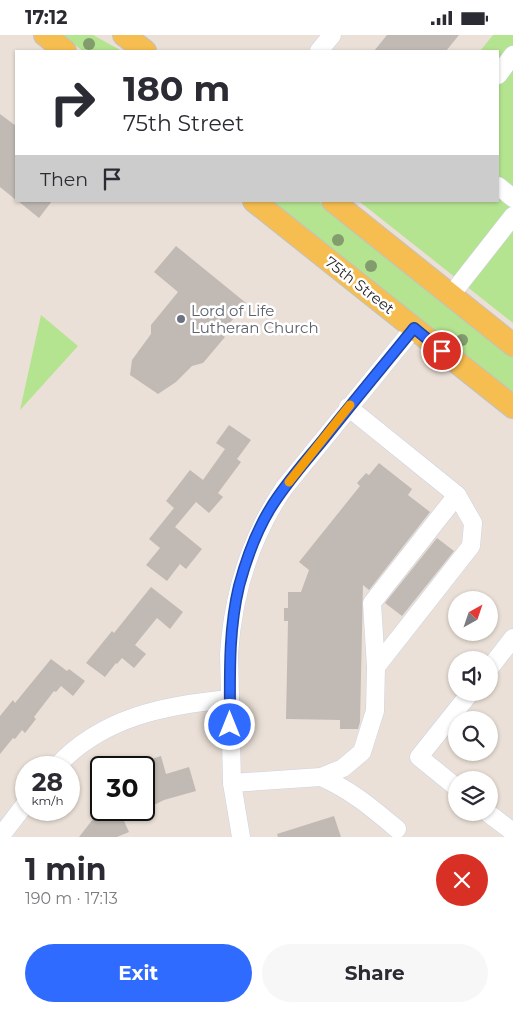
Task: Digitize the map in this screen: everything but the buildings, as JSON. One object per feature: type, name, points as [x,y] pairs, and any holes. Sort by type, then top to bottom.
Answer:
[{"type":"main road","points":[[45,35],[64,50]]},
{"type":"main road","points":[[124,35],[144,50]]},
{"type":"main road","name":"75th Street","points":[[255,202],[513,407]]},
{"type":"main road","points":[[334,202],[513,345]]},
{"type":"street","points":[[320,50],[332,35]]},
{"type":"street","points":[[499,74],[513,55]]},
{"type":"street","points":[[499,187],[513,198]]},
{"type":"street","points":[[451,295],[513,216]]},
{"type":"street","points":[[241,837],[232,783],[230,699],[230,654],[239,585],[258,531],[270,508],[348,407],[414,328]]},
{"type":"street","points":[[348,407],[457,495],[473,523],[471,546],[376,667]]},
{"type":"street","points":[[232,783],[321,777],[343,768],[362,752],[375,711],[376,667],[372,603],[457,495]]},
{"type":"street","points":[[498,658],[513,639]]},
{"type":"street","points":[[68,756],[112,726],[130,719],[175,705],[230,699]]},
{"type":"street","points":[[448,781],[418,757],[464,701]]},
{"type":"street","points":[[321,777],[355,794],[397,829]]},
{"type":"street","points":[[0,837],[15,817]]},
{"type":"street","points":[[498,821],[513,832]]},
{"type":"green space","points":[[62,35],[93,35],[120,50],[82,50]]},
{"type":"green space","points":[[493,35],[513,35],[513,323],[360,202],[499,202],[499,50],[481,50]]},
{"type":"green space","points":[[271,202],[319,202],[513,357],[513,395]]},
{"type":"green space","points":[[41,315],[78,346],[20,410]]},
{"type":"slow traffic","points":[[289,482],[350,405]]},
{"type":"place","name":"Lord of Life Lutheran Church","points":[[181,319]]},
{"type":"route","points":[[230,725],[231,633],[239,585],[258,531],[270,508],[348,407],[414,328],[442,351]]}]
